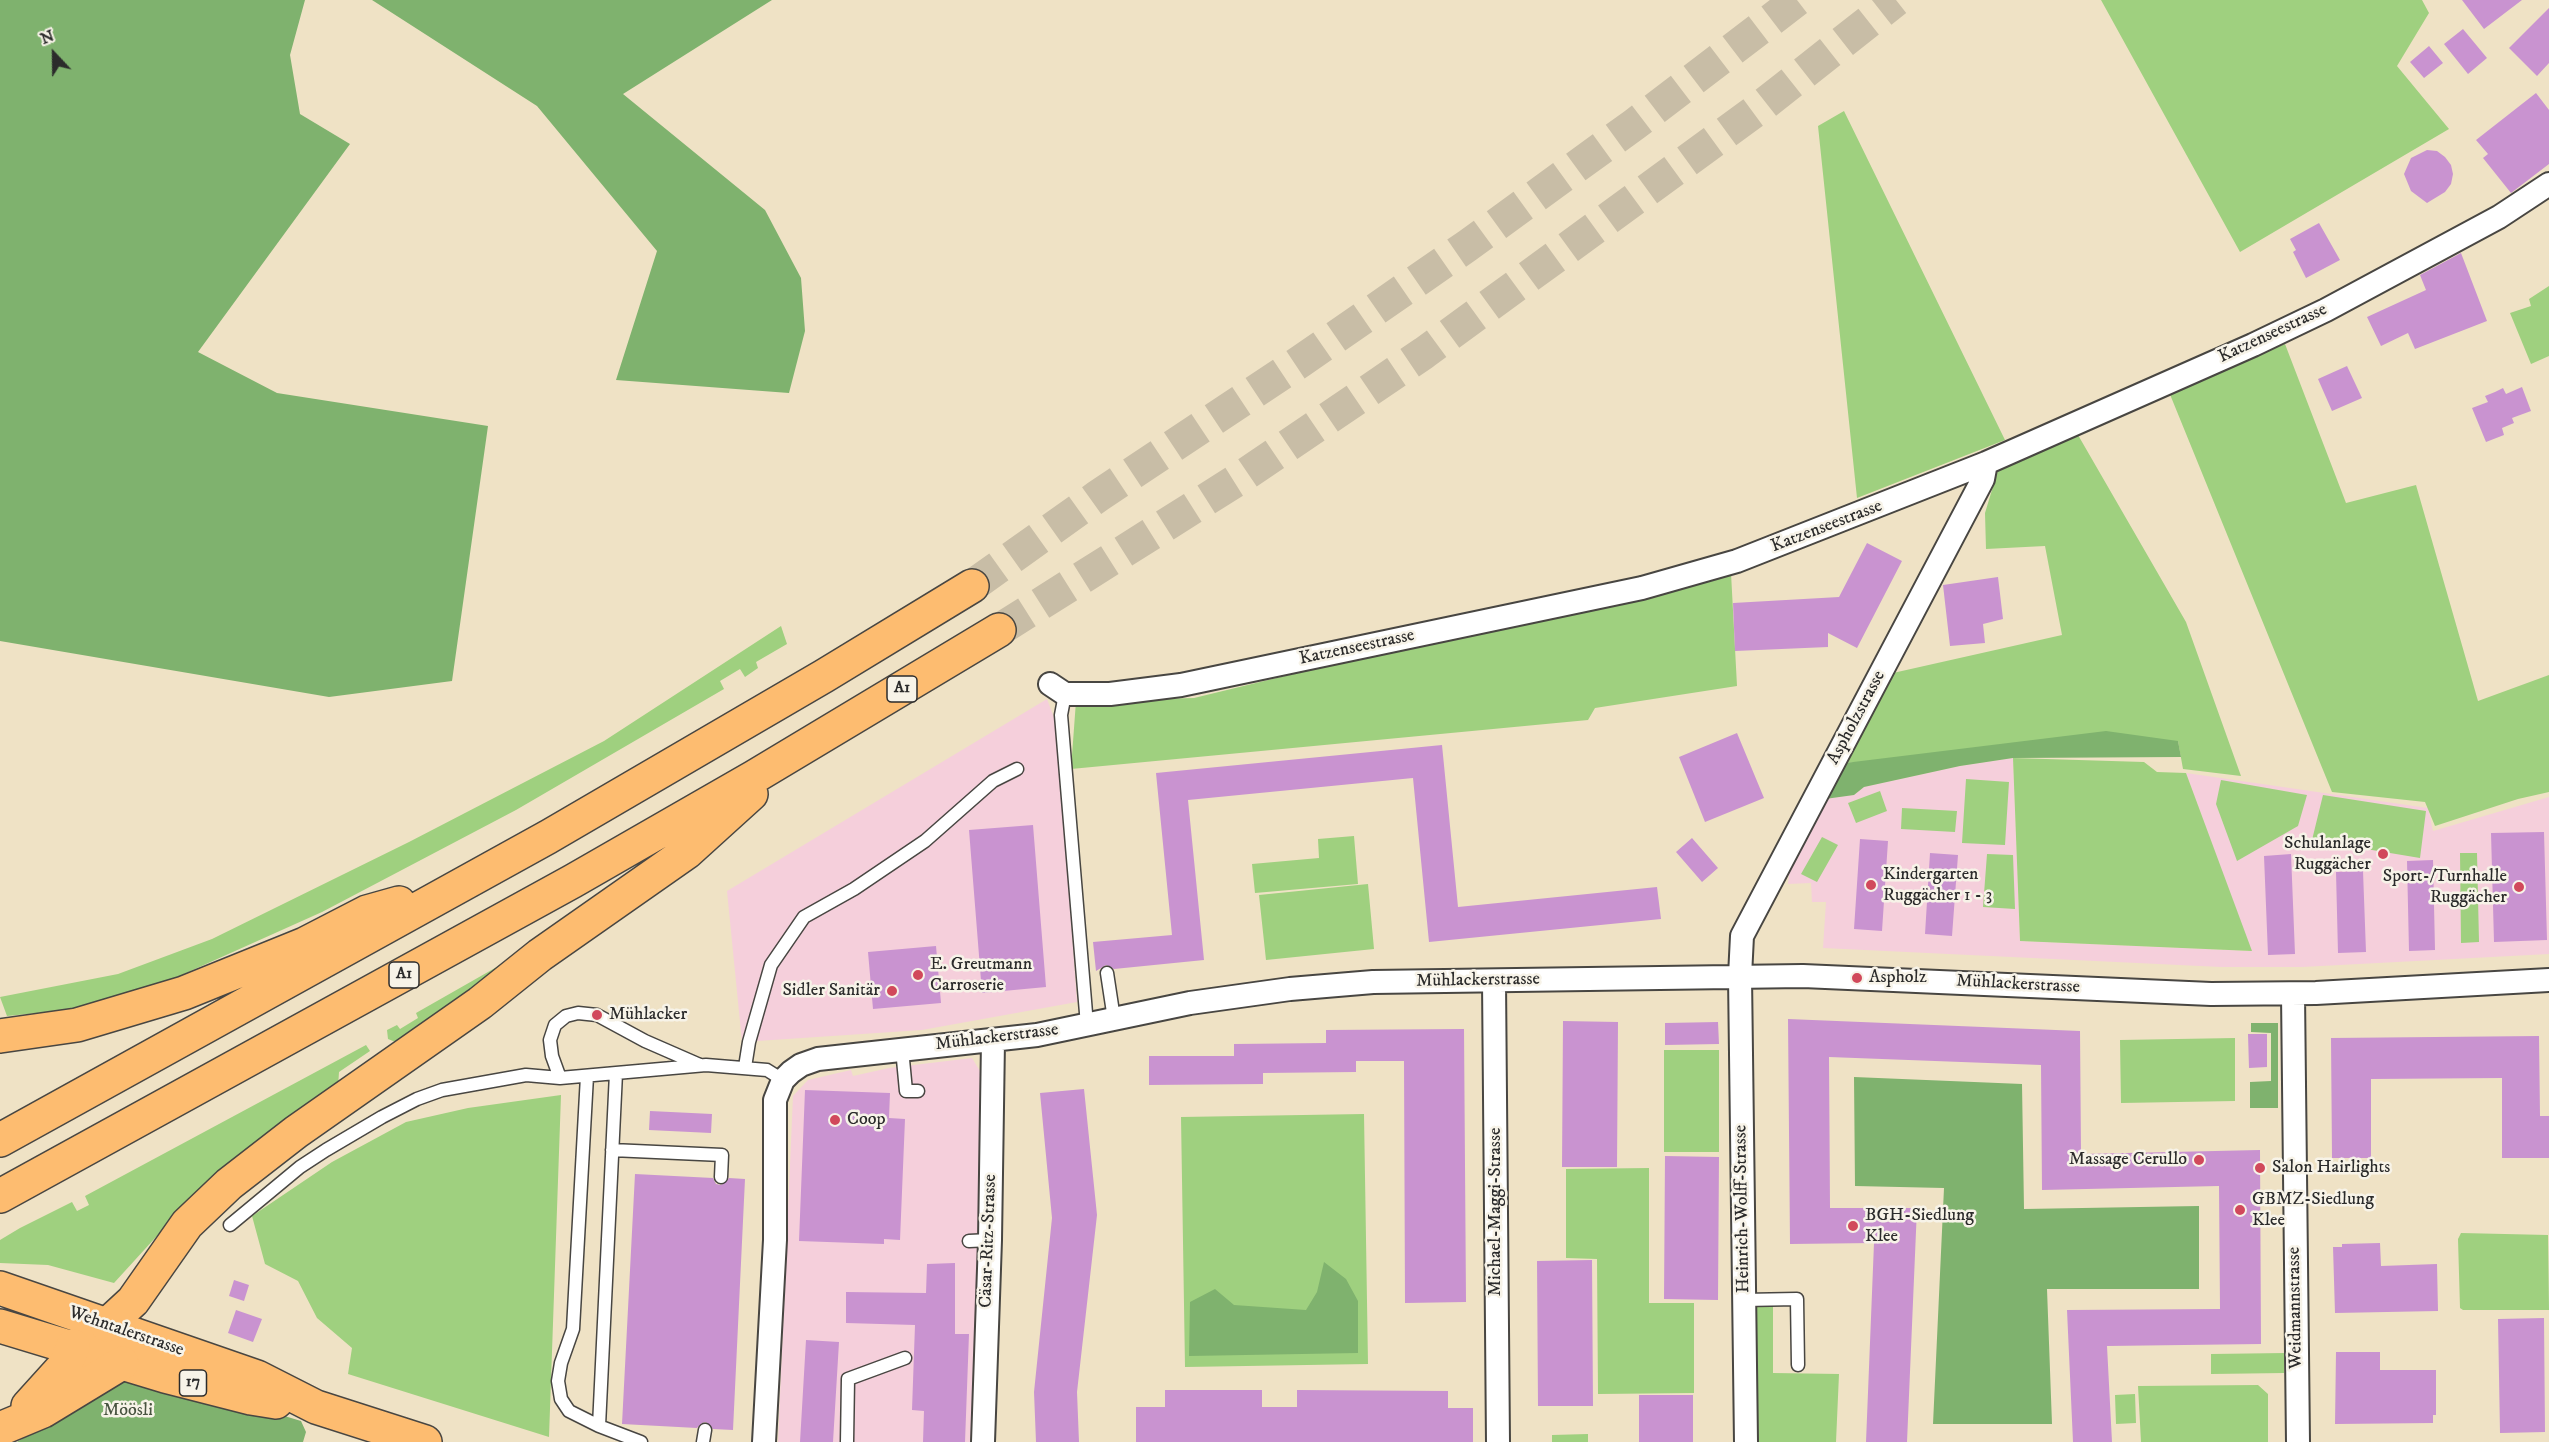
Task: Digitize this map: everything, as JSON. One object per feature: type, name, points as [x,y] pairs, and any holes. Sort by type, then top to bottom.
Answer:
[{"type":"main road","points":[[0,1140],[459,887],[728,733],[972,586]]},
{"type":"main road","name":"A1","points":[[0,1196],[483,931],[804,747],[999,630]]},
{"type":"main road","points":[[3,1427],[40,1394],[60,1372],[73,1346],[107,1325],[133,1301],[187,1224],[229,1184],[296,1132],[473,1008],[540,956],[687,852],[804,747]]},
{"type":"main road","points":[[0,1036],[77,1025],[139,1009],[230,976],[305,944],[367,912],[459,887]]},
{"type":"main road","name":"Wehntalerstrasse","points":[[0,1288],[257,1377],[316,1407],[425,1442]]},
{"type":"main road","points":[[59,1309],[73,1346]]},
{"type":"main road","name":"Wehntalerstrasse","points":[[0,1326],[250,1398],[316,1407]]},
{"type":"main road","points":[[3,1427],[43,1411],[122,1363]]},
{"type":"street","name":"Katzenseestrasse","points":[[1057,689],[1110,694],[1181,685],[1642,588],[1737,561],[1986,463],[2253,345],[2326,310],[2499,217],[2549,184]]},
{"type":"street","name":"Aspholzstrasse","points":[[1740,976],[1742,936],[1983,478],[1986,463]]},
{"type":"street","name":"Mühlackerstrasse","points":[[783,1080],[801,1065],[818,1059],[1037,1035],[1190,1003],[1290,989],[1374,982],[1740,976],[1857,978],[2211,994],[2293,994],[2549,980]]},
{"type":"street","name":"Heinrich-Wolff-Strasse","points":[[1740,976],[1746,1442]]},
{"type":"street","name":"Michael-Maggi-Strasse","points":[[1494,981],[1498,1442]]},
{"type":"street","name":"Weidmannstrasse","points":[[2293,994],[2298,1442]]},
{"type":"street","name":"Cäsar-Ritz-Strasse","points":[[983,1442],[979,1241],[993,1041]]},
{"type":"street","points":[[764,1442],[774,1240],[775,1100],[783,1080]]},
{"type":"lane","points":[[1057,689],[1087,1025]]},
{"type":"lane","points":[[746,1067],[749,1042],[771,964],[804,917],[854,889],[925,841],[993,781],[1017,769]]},
{"type":"lane","points":[[1107,973],[1114,1019]]},
{"type":"lane","points":[[560,1078],[552,1056],[550,1040],[555,1025],[566,1016],[578,1012],[597,1015],[645,1041],[701,1066]]},
{"type":"lane","points":[[902,1049],[906,1091],[918,1091]]},
{"type":"lane","points":[[230,1225],[291,1174],[326,1150],[417,1100],[442,1090],[526,1075],[560,1078],[701,1066],[767,1070],[783,1080]]},
{"type":"lane","points":[[599,1426],[616,1073]]},
{"type":"lane","points":[[587,1076],[573,1329],[561,1363],[558,1381],[561,1399],[568,1411],[599,1426],[642,1442]]},
{"type":"lane","points":[[612,1150],[722,1155],[721,1177]]},
{"type":"lane","points":[[1744,1300],[1797,1299],[1798,1365]]},
{"type":"lane","points":[[847,1442],[848,1379],[906,1358]]},
{"type":"shaded area","points":[[1047,699],[1057,726],[1077,1002],[922,1030],[742,1042],[727,891]]},
{"type":"shaded area","name":"Schulanlage Ruggächer","points":[[2013,758],[2020,941],[2251,951],[2186,773],[2428,808],[2433,831],[2549,797],[2549,954],[2302,967],[2221,967],[1823,948],[1826,902],[1812,902],[1811,883],[1788,884],[1790,863],[1825,799],[1854,795],[1864,787],[1960,766]]},
{"type":"shaded area","points":[[972,1058],[983,1076],[976,1442],[778,1442],[793,1096],[808,1080],[851,1070],[853,1076],[889,1068]]},
{"type":"green space","points":[[0,0],[305,0],[290,55],[300,114],[350,144],[198,352],[277,393],[488,426],[452,681],[329,697],[0,641]]},
{"type":"green space","points":[[372,0],[772,0],[623,94],[765,210],[801,278],[805,331],[789,393],[616,380],[657,251],[537,106]]},
{"type":"green space","points":[[2101,0],[2422,0],[2429,13],[2397,66],[2449,129],[2240,252]]},
{"type":"green space","points":[[1844,111],[2005,440],[1857,498],[1818,126]]},
{"type":"green space","points":[[2549,286],[2549,356],[2531,364],[2510,313],[2531,306],[2529,299]]},
{"type":"green space","points":[[2285,344],[2346,503],[2416,485],[2478,701],[2549,675],[2549,792],[2518,799],[2435,826],[2425,802],[2332,792],[2169,392]]},
{"type":"green space","points":[[2078,435],[2186,622],[2241,776],[2183,769],[2178,741],[1845,763],[1893,673],[2062,635],[2045,546],[1986,549],[1985,513],[1998,470]]},
{"type":"green space","points":[[1731,573],[1737,686],[1595,708],[1588,720],[1071,769],[1076,701],[1194,698],[1425,642]]},
{"type":"green space","points":[[781,626],[787,644],[756,662],[758,668],[745,677],[740,669],[720,681],[724,689],[516,810],[322,912],[166,982],[79,1009],[7,1016],[0,997],[118,974],[212,939],[409,842],[604,741]]},
{"type":"green space","points":[[2106,731],[2178,741],[2181,757],[2013,758],[1960,766],[1864,787],[1854,795],[1825,799],[1845,763]]},
{"type":"green space","points":[[2013,758],[2144,762],[2157,772],[2186,773],[2252,951],[2020,941]]},
{"type":"green space","points":[[1966,779],[2009,782],[2005,845],[1962,843]]},
{"type":"green space","points":[[2221,780],[2307,795],[2298,826],[2237,861],[2216,804]]},
{"type":"green space","points":[[1880,791],[1887,811],[1856,823],[1848,803]]},
{"type":"green space","points":[[2323,795],[2426,811],[2420,858],[2312,840]]},
{"type":"green space","points":[[1902,808],[1957,811],[1955,832],[1901,829]]},
{"type":"green space","points":[[1354,836],[1358,884],[1255,893],[1252,864],[1319,858],[1318,839]]},
{"type":"green space","points":[[1822,837],[1838,845],[1817,882],[1801,874]]},
{"type":"green space","points":[[2460,853],[2477,853],[2479,942],[2461,943]]},
{"type":"green space","points":[[1987,854],[2013,855],[2015,909],[1983,907]]},
{"type":"green space","points":[[1368,884],[1374,949],[1266,960],[1259,895]]},
{"type":"green space","points":[[502,964],[503,967],[398,1043],[388,1039],[387,1030],[397,1025],[400,1029],[418,1018],[416,1013]]},
{"type":"green space","points":[[2251,1023],[2278,1023],[2278,1108],[2250,1108],[2250,1082],[2271,1081],[2271,1033],[2251,1032]]},
{"type":"green space","points":[[2235,1038],[2235,1101],[2121,1103],[2120,1040]]},
{"type":"green space","points":[[366,1045],[370,1051],[339,1072],[338,1087],[176,1215],[114,1283],[48,1265],[0,1263],[0,1240],[20,1228],[72,1202],[77,1211],[89,1205],[85,1196]]},
{"type":"green space","points":[[1664,1050],[1719,1050],[1719,1152],[1664,1152]]},
{"type":"green space","points":[[1854,1077],[2022,1084],[2024,1209],[2199,1206],[2199,1289],[2047,1289],[2052,1424],[1933,1424],[1944,1188],[1855,1186]]},
{"type":"green space","points":[[561,1095],[549,1437],[348,1374],[352,1348],[317,1318],[298,1281],[265,1264],[252,1216],[332,1162],[406,1122],[468,1108]]},
{"type":"green space","points":[[1364,1114],[1368,1364],[1185,1367],[1181,1117]]},
{"type":"green space","points":[[1649,1168],[1649,1303],[1694,1303],[1694,1393],[1598,1394],[1597,1259],[1566,1258],[1566,1169]]},
{"type":"green space","points":[[2461,1233],[2548,1235],[2549,1310],[2463,1310],[2460,1308],[2458,1239]]},
{"type":"green space","points":[[1324,1262],[1346,1279],[1358,1301],[1358,1353],[1189,1356],[1190,1302],[1215,1289],[1234,1305],[1306,1310],[1317,1292]]},
{"type":"green space","points":[[1755,1306],[1773,1306],[1773,1373],[1839,1374],[1836,1442],[1753,1442]]},
{"type":"green space","points":[[2285,1353],[2284,1373],[2211,1374],[2211,1354]]},
{"type":"green space","name":"Möösli","points":[[121,1379],[205,1392],[301,1421],[306,1432],[303,1442],[17,1442]]},
{"type":"green space","points":[[2258,1385],[2268,1394],[2268,1442],[2141,1442],[2138,1386]]},
{"type":"green space","points":[[2135,1394],[2136,1423],[2116,1424],[2115,1395]]},
{"type":"green space","points":[[1588,1434],[1588,1442],[1552,1442],[1552,1435]]},
{"type":"building","points":[[2462,0],[2522,0],[2484,29]]},
{"type":"building","points":[[2549,8],[2549,63],[2537,76],[2509,48]]},
{"type":"building","points":[[2463,29],[2487,58],[2468,74],[2444,44]]},
{"type":"building","points":[[2429,46],[2443,63],[2424,78],[2410,62]]},
{"type":"building","points":[[2536,93],[2549,110],[2549,164],[2511,193],[2483,158],[2488,154],[2476,140]]},
{"type":"building","points":[[2427,150],[2437,151],[2445,157],[2451,165],[2453,174],[2451,184],[2445,192],[2427,203],[2411,191],[2404,174],[2411,158]]},
{"type":"building","points":[[2319,223],[2340,260],[2306,278],[2293,252],[2296,250],[2290,239]]},
{"type":"building","points":[[2461,253],[2487,321],[2415,349],[2408,333],[2381,346],[2367,317],[2426,290],[2420,275]]},
{"type":"building","points":[[2347,366],[2362,398],[2332,411],[2318,379]]},
{"type":"building","points":[[2522,387],[2531,411],[2512,418],[2514,423],[2502,428],[2504,435],[2486,442],[2472,408],[2488,402],[2485,396],[2503,388],[2506,394]]},
{"type":"building","points":[[1867,543],[1902,561],[1857,648],[1828,633],[1828,647],[1735,651],[1733,603],[1839,597]]},
{"type":"building","points":[[1998,577],[2003,619],[1983,624],[1985,643],[1950,646],[1943,585]]},
{"type":"building","points":[[1737,733],[1764,798],[1705,822],[1679,757]]},
{"type":"building","points":[[1442,745],[1458,907],[1657,887],[1661,919],[1429,942],[1413,778],[1188,800],[1204,960],[1114,969],[1106,965],[1096,971],[1093,942],[1172,935],[1156,773]]},
{"type":"building","points":[[1033,825],[1046,987],[982,993],[969,830]]},
{"type":"building","name":"Sport-/Turnhalle Ruggächer","points":[[2544,832],[2547,940],[2494,942],[2491,833]]},
{"type":"building","points":[[1692,838],[1718,868],[1702,882],[1676,852]]},
{"type":"building","name":"Kindergarten Ruggächer 1 - 3","points":[[1860,839],[1888,841],[1882,931],[1854,929]]},
{"type":"building","points":[[1930,853],[1958,855],[1952,936],[1925,934]]},
{"type":"building","points":[[2291,854],[2295,954],[2268,955],[2264,856]]},
{"type":"building","points":[[2433,860],[2435,950],[2409,951],[2407,861]]},
{"type":"building","points":[[2363,871],[2366,952],[2338,953],[2336,872]]},
{"type":"building","points":[[936,946],[941,1003],[873,1009],[868,952]]},
{"type":"building","points":[[1788,1019],[2080,1031],[2081,1154],[2260,1150],[2261,1344],[2107,1346],[2112,1442],[2073,1442],[2067,1310],[2220,1309],[2219,1186],[2042,1190],[2041,1065],[1829,1057],[1830,1208],[1917,1208],[1907,1442],[1866,1442],[1874,1243],[1790,1244]]},
{"type":"building","points":[[1563,1021],[1618,1022],[1617,1167],[1562,1167]]},
{"type":"building","points":[[1718,1022],[1719,1044],[1665,1045],[1665,1023]]},
{"type":"building","points":[[1464,1029],[1466,1302],[1405,1303],[1404,1061],[1356,1061],[1356,1072],[1263,1073],[1263,1084],[1149,1085],[1149,1056],[1234,1056],[1234,1044],[1326,1043],[1326,1030]]},
{"type":"building","points":[[2248,1034],[2267,1034],[2267,1067],[2249,1068]]},
{"type":"building","points":[[2539,1036],[2540,1116],[2549,1116],[2549,1158],[2502,1158],[2502,1078],[2371,1079],[2371,1158],[2332,1158],[2331,1038]]},
{"type":"building","points":[[1084,1089],[1097,1215],[1077,1392],[1079,1442],[1036,1442],[1034,1392],[1052,1218],[1040,1093]]},
{"type":"building","points":[[805,1090],[890,1093],[889,1118],[905,1119],[900,1240],[884,1239],[884,1244],[799,1241]]},
{"type":"building","points":[[650,1111],[712,1114],[711,1133],[649,1130]]},
{"type":"building","points":[[1665,1156],[1719,1157],[1718,1300],[1664,1299]]},
{"type":"building","points":[[635,1174],[713,1178],[716,1184],[721,1185],[729,1178],[745,1179],[733,1430],[713,1429],[706,1422],[697,1428],[622,1424]]},
{"type":"building","points":[[2380,1243],[2381,1266],[2437,1264],[2438,1311],[2335,1313],[2333,1247],[2342,1247],[2342,1244]]},
{"type":"building","points":[[1592,1260],[1593,1406],[1538,1406],[1537,1261]]},
{"type":"building","points":[[955,1263],[955,1334],[969,1334],[965,1442],[923,1442],[924,1411],[912,1410],[915,1325],[846,1323],[846,1292],[926,1293],[927,1264]]},
{"type":"building","points":[[234,1280],[249,1285],[244,1301],[229,1296]]},
{"type":"building","points":[[236,1310],[262,1319],[253,1342],[228,1333]]},
{"type":"building","points":[[2544,1318],[2545,1432],[2500,1433],[2498,1319]]},
{"type":"building","points":[[806,1340],[839,1342],[833,1442],[800,1442]]},
{"type":"building","points":[[2336,1352],[2380,1352],[2380,1370],[2436,1370],[2436,1415],[2433,1415],[2433,1423],[2335,1424]]},
{"type":"building","points":[[1165,1390],[1262,1390],[1262,1407],[1297,1407],[1297,1390],[1448,1391],[1448,1408],[1473,1408],[1473,1442],[1136,1442],[1136,1407],[1165,1407]]},
{"type":"building","points":[[1639,1395],[1693,1395],[1693,1442],[1639,1442]]},
{"type":"tunnel","points":[[972,586],[1098,496],[1301,361],[1467,246],[1635,124],[1797,0]]},
{"type":"tunnel","points":[[999,630],[1237,480],[1424,353],[1758,109],[1896,0]]},
{"type":"place","name":"Schulanlage Ruggächer","points":[[2383,854]]},
{"type":"place","name":"Kindergarten Ruggächer 1 - 3","points":[[1871,885]]},
{"type":"place","name":"Sport-/Turnhalle Ruggächer","points":[[2519,887]]},
{"type":"place","name":"E. Greutmann Carroserie","points":[[918,975]]},
{"type":"place","name":"Aspholz","points":[[1857,978]]},
{"type":"place","name":"Sidler Sanitär","points":[[892,991]]},
{"type":"place","name":"Mühlacker","points":[[597,1015]]},
{"type":"place","name":"Coop","points":[[835,1120]]},
{"type":"place","name":"Massage Cerullo","points":[[2199,1160]]},
{"type":"place","name":"Salon Hairlights","points":[[2260,1168]]},
{"type":"place","name":"GBMZ-Siedlung Klee","points":[[2240,1210]]},
{"type":"place","name":"BGH-Siedlung Klee","points":[[1853,1226]]}]
